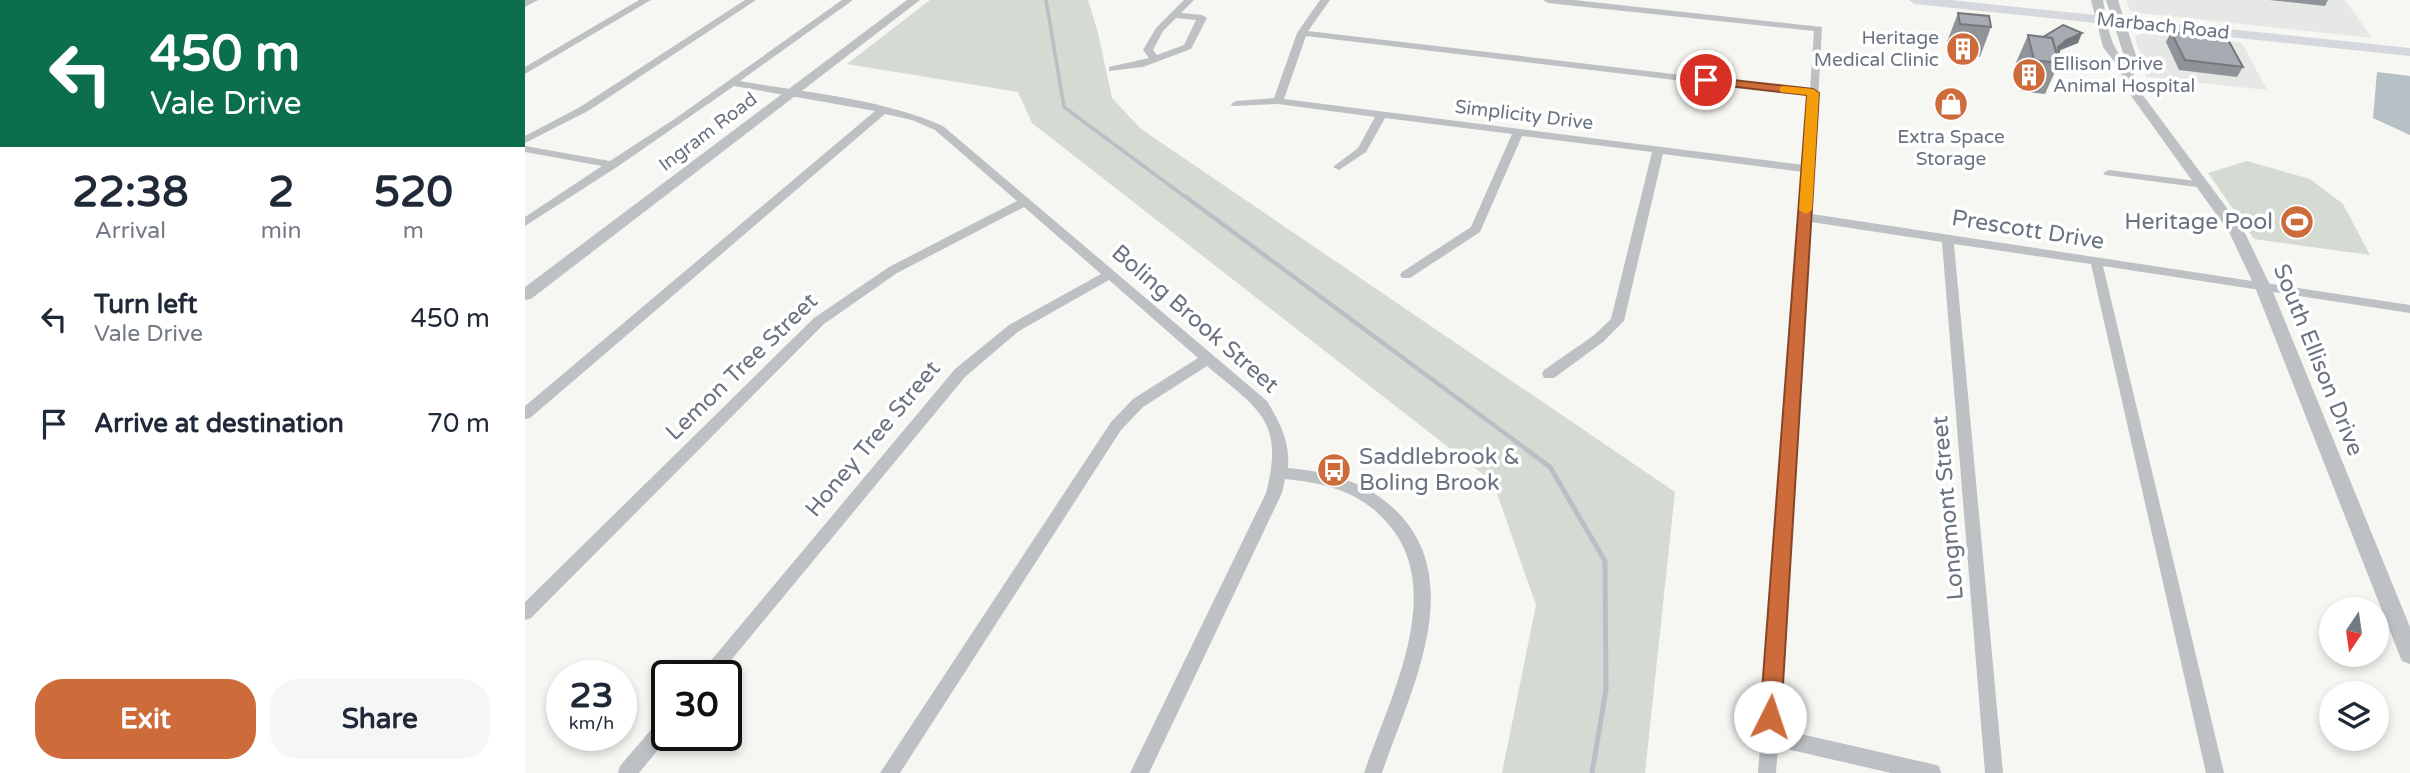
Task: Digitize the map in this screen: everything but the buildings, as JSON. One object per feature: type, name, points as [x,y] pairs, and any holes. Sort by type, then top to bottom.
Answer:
[{"type":"main road","name":"Marbach Road","points":[[1915,0],[2410,52]]},
{"type":"street","points":[[525,4],[533,0]]},
{"type":"street","points":[[525,71],[531,64],[646,0]]},
{"type":"street","points":[[525,140],[584,109],[751,0]]},
{"type":"street","points":[[525,222],[613,165],[848,0]]},
{"type":"street","name":"Ingram Road","points":[[525,295],[914,0]]},
{"type":"street","points":[[1155,60],[1149,55],[1150,44],[1159,30],[1189,0]]},
{"type":"street","points":[[1278,101],[1302,33],[1325,0]]},
{"type":"street","points":[[1548,0],[1819,29],[1767,773]]},
{"type":"street","name":"South Ellison Drive","points":[[2097,0],[2109,46],[2117,63],[2126,68],[2130,86],[2236,231],[2263,287],[2410,654]]},
{"type":"street","points":[[2112,0],[2133,65],[2126,68]]},
{"type":"street","points":[[1113,69],[1155,60],[1188,47],[1202,18],[1176,15]]},
{"type":"street","points":[[1302,33],[1813,93]]},
{"type":"street","points":[[2109,46],[2129,48]]},
{"type":"street","name":"Boling Brook Street","points":[[731,83],[883,110],[916,118],[939,128],[1209,358],[1262,405],[1272,419],[1280,445],[1280,473],[1274,493],[1139,773]]},
{"type":"street","name":"Simplicity Drive","points":[[1236,104],[1278,101],[1808,169]]},
{"type":"street","points":[[525,414],[883,110]]},
{"type":"street","points":[[1339,167],[1362,150],[1382,114]]},
{"type":"street","points":[[1406,275],[1476,229],[1518,132]]},
{"type":"street","points":[[525,149],[613,165]]},
{"type":"street","points":[[1549,374],[1598,339],[1617,321],[1658,150]]},
{"type":"street","points":[[2109,173],[2204,185]]},
{"type":"street","name":"Lemon Tree Street","points":[[525,613],[819,321],[851,295],[907,261],[1026,201]]},
{"type":"street","name":"Prescott Drive","points":[[1805,217],[2410,309]]},
{"type":"street","name":"Longmont Street","points":[[1948,239],[1993,773]]},
{"type":"street","points":[[2096,261],[2215,773]]},
{"type":"street","name":"Honey Tree Street","points":[[720,660],[960,373],[999,338],[1110,274]]},
{"type":"street","points":[[889,773],[1116,426],[1138,403],[1209,358]]},
{"type":"street","points":[[1280,473],[1326,479],[1366,495],[1385,508],[1399,523],[1418,560],[1423,595],[1418,631],[1373,773]]},
{"type":"street","points":[[1769,736],[1932,773]]},
{"type":"street","points":[[627,773],[651,744]]},
{"type":"shaded area","points":[[930,0],[1088,0],[1112,98],[1141,129],[1675,492],[1645,773],[1502,773],[1536,605],[1493,482],[1032,123],[1018,92],[847,64]]},
{"type":"shaded area","points":[[2126,0],[2345,0],[2372,38],[2140,13],[2130,11]]},
{"type":"shaded area","points":[[2143,33],[2242,43],[2267,90],[2146,77],[2135,37]]},
{"type":"shaded area","points":[[2377,72],[2410,76],[2410,135],[2373,118]]},
{"type":"shaded area","name":"Heritage Pool","points":[[2247,161],[2310,179],[2343,204],[2370,255],[2254,239],[2208,173]]},
{"type":"waterway","points":[[1046,0],[1064,107],[1188,199]]},
{"type":"waterway","points":[[1186,197],[1530,452]]},
{"type":"waterway","points":[[1527,450],[1550,467],[1605,561],[1606,690],[1592,773]]},
{"type":"slow traffic","points":[[1784,89],[1813,93],[1806,210]]},
{"type":"place","name":"Heritage Medical Clinic","points":[[1963,49]]},
{"type":"place","name":"Ellison Drive Animal Hospital","points":[[2029,75]]},
{"type":"place","name":"Extra Space Storage","points":[[1951,104]]},
{"type":"place","name":"Heritage Pool","points":[[2297,222]]},
{"type":"place","name":"Saddlebrook & Boling Brook","points":[[1334,470]]},
{"type":"route","points":[[1706,80],[1813,93],[1770,717]]}]
